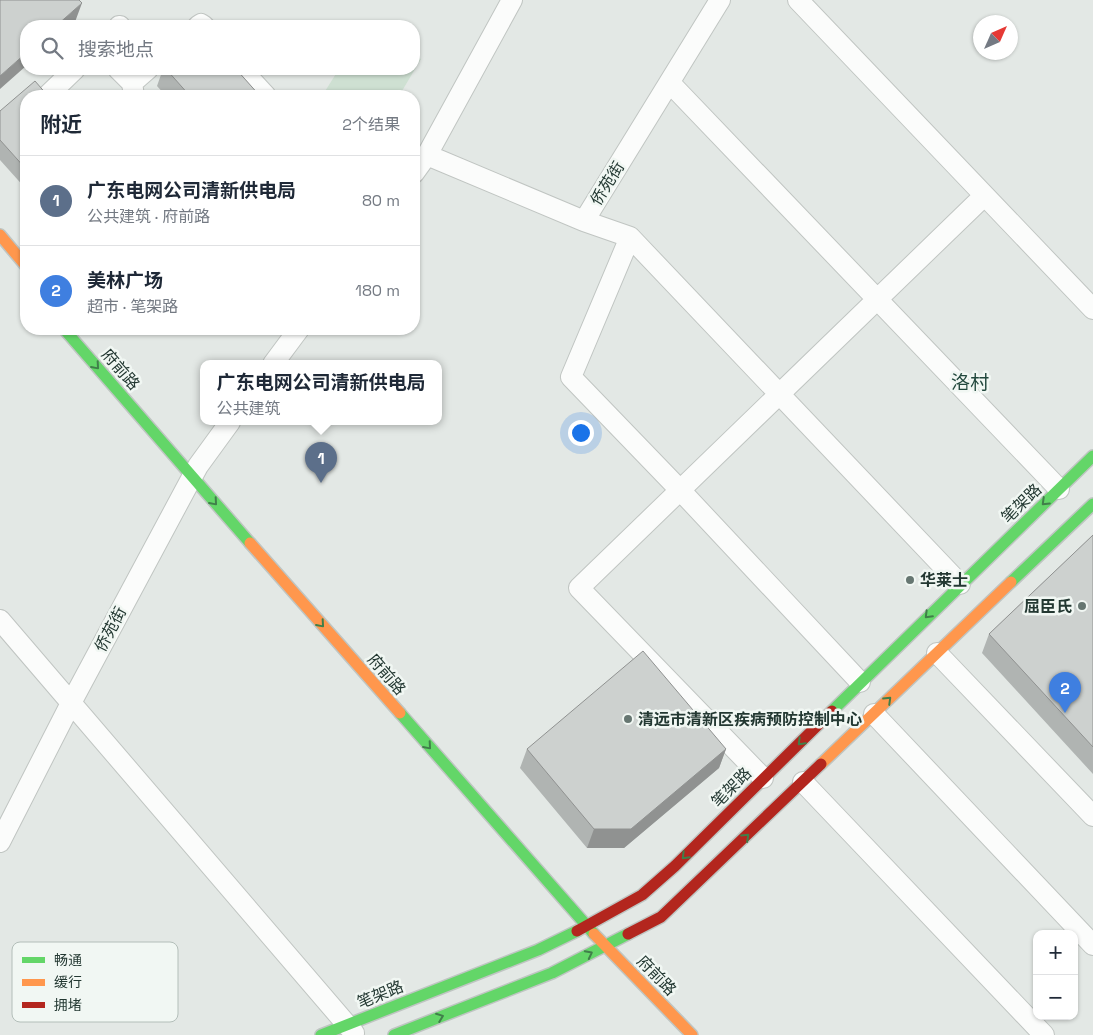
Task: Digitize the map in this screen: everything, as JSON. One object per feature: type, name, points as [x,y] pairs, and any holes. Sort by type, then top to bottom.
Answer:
[{"type":"main road","points":[[0,235],[20,259]]},
{"type":"main road","name":"府前路","points":[[69,335],[195,472],[592,924],[707,1035]]},
{"type":"main road","name":"府前路","points":[[111,365],[195,472]]},
{"type":"main road","name":"笔架路","points":[[321,1035],[351,1030],[538,950],[592,924],[642,895],[675,866],[860,682],[1093,456]]},
{"type":"main road","points":[[394,1035],[552,973],[661,916],[1093,504]]},
{"type":"main road","name":"府前路","points":[[611,943],[692,1035]]},
{"type":"street","points":[[420,165],[512,0]]},
{"type":"street","name":"侨苑街","points":[[427,155],[584,221],[720,0]]},
{"type":"street","points":[[798,0],[1093,309]]},
{"type":"street","points":[[52,90],[69,75]]},
{"type":"street","points":[[128,83],[139,75]]},
{"type":"street","points":[[247,75],[260,90]]},
{"type":"street","points":[[670,83],[1059,489]]},
{"type":"street","points":[[764,778],[579,588],[984,196]]},
{"type":"street","points":[[584,221],[630,237],[960,584]]},
{"type":"street","points":[[630,237],[571,377],[860,682]]},
{"type":"street","points":[[276,360],[295,335]]},
{"type":"street","name":"侨苑街","points":[[0,842],[71,703],[195,472],[228,425]]},
{"type":"street","points":[[0,620],[351,1030]]},
{"type":"street","points":[[937,652],[1093,816]]},
{"type":"street","points":[[874,714],[1093,945]]},
{"type":"street","points":[[803,782],[1044,1035]]},
{"type":"green space","points":[[335,75],[411,75],[403,90],[326,90]]},
{"type":"building","points":[[0,0],[79,0],[82,3],[63,20],[20,20],[20,58],[0,76]]},
{"type":"building","points":[[171,75],[241,75],[255,90],[185,90]]},
{"type":"building","points":[[35,81],[43,90],[24,90]]},
{"type":"building","points":[[20,94],[20,162],[0,140],[0,111]]},
{"type":"building","points":[[1093,535],[1093,747],[989,634]]},
{"type":"building","name":"清远市清新区疾病预防控制中心","points":[[643,651],[726,749],[631,829],[594,829],[527,749]]},
{"type":"traffic: fast","points":[[69,335],[250,543]]},
{"type":"traffic: fast","points":[[832,711],[1093,456]]},
{"type":"traffic: fast","points":[[1011,582],[1093,504]]},
{"type":"traffic: fast","points":[[400,713],[594,934]]},
{"type":"traffic: fast","points":[[321,1035],[538,950],[577,931]]},
{"type":"traffic: fast","points":[[394,1035],[552,973],[628,934]]},
{"type":"traffic: slow","points":[[0,235],[20,259]]},
{"type":"traffic: slow","points":[[250,543],[400,713]]},
{"type":"traffic: slow","points":[[821,764],[1011,582]]},
{"type":"traffic: slow","points":[[594,934],[692,1035]]},
{"type":"traffic: jam","points":[[577,931],[642,895],[675,866],[832,711]]},
{"type":"traffic: jam","points":[[628,934],[661,917],[821,764]]},
{"type":"place","name":"广东电网公司清新供电局","points":[[321,483]]},
{"type":"place","name":"华莱士","points":[[910,580]]},
{"type":"place","name":"屈臣氏","points":[[1082,606]]},
{"type":"place","name":"美林广场","points":[[1065,713]]},
{"type":"place","name":"清远市清新区疾病预防控制中心","points":[[628,719]]},
{"type":"district","name":"洛村","points":[[970,382]]}]
